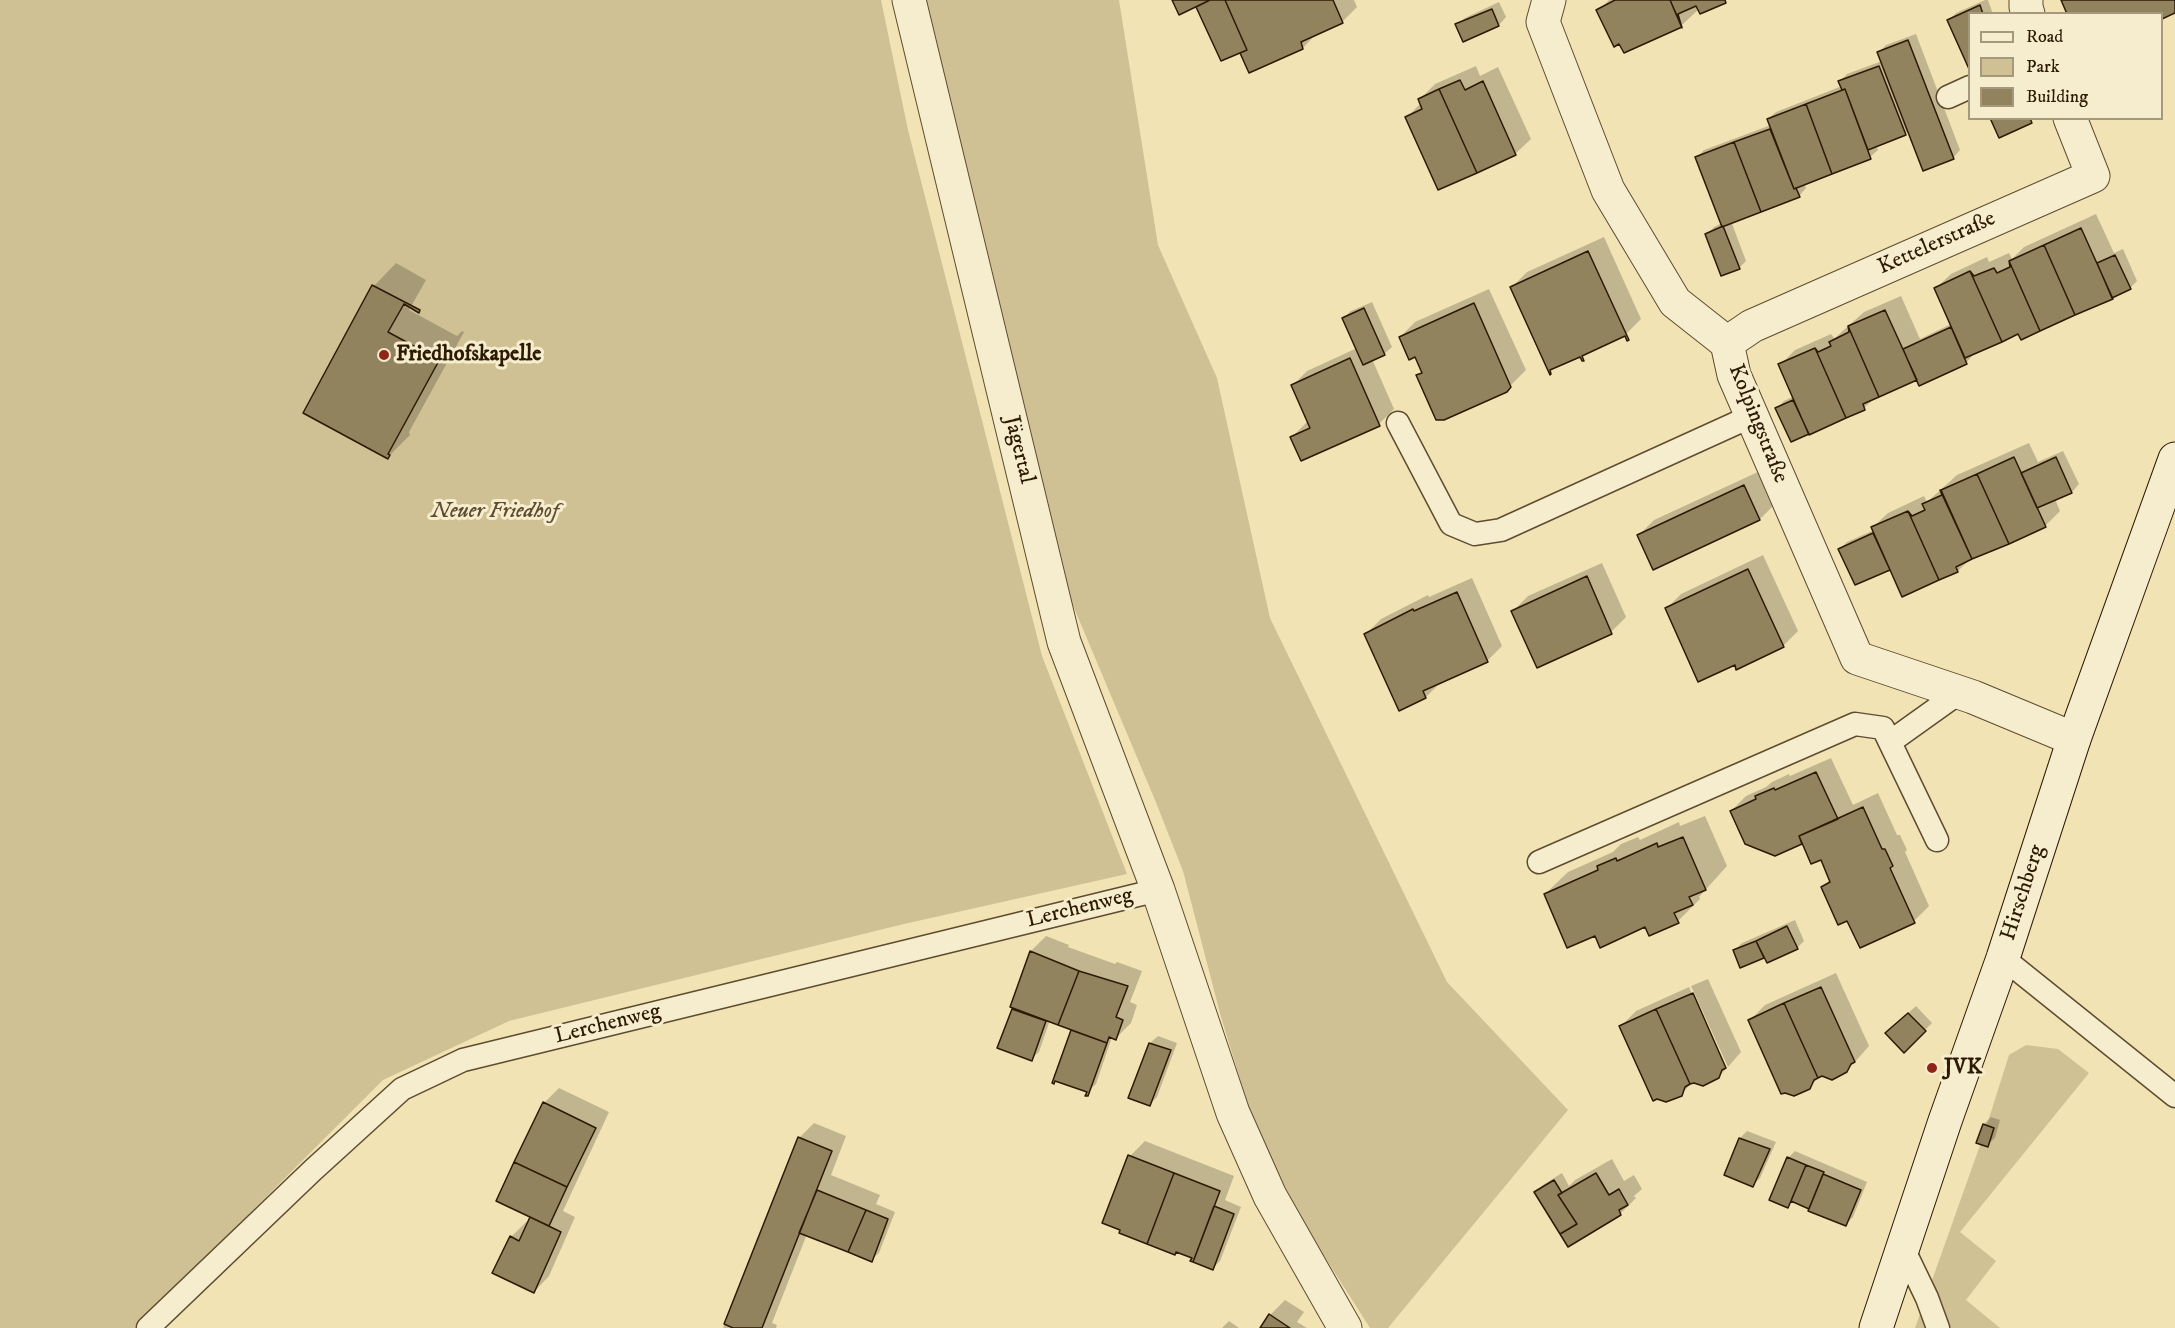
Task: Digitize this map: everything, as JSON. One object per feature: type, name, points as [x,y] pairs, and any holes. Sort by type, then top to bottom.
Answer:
[{"type":"street","name":"Jägertal","points":[[909,0],[1064,642],[1158,890],[1233,1113],[1270,1196],[1345,1328]]},
{"type":"street","name":"Kolpingstraße","points":[[1549,0],[1543,22],[1608,190],[1675,302],[1728,343],[1734,375],[1857,658],[1960,692],[2074,739]]},
{"type":"street","name":"Kettelerstraße","points":[[1728,343],[1752,326],[2093,176],[2071,120]]},
{"type":"street","name":"Hirschberg","points":[[1876,1328],[1902,1246],[2003,958],[2074,739],[2175,459]]},
{"type":"lane","points":[[1948,97],[1968,88]]},
{"type":"lane","points":[[1398,423],[1451,524],[1475,534],[1501,530],[1752,416]]},
{"type":"lane","points":[[1890,742],[1960,692]]},
{"type":"lane","points":[[1539,862],[1855,724],[1883,728],[1937,840]]},
{"type":"lane","name":"Lerchenweg","points":[[148,1328],[313,1170],[402,1089],[463,1060],[1158,890]]},
{"type":"lane","points":[[2003,958],[2175,1096]]},
{"type":"lane","points":[[1902,1246],[1927,1298],[1938,1328]]},
{"type":"green space","name":"Neuer Friedhof","points":[[0,0],[881,0],[908,130],[1042,656],[1127,874],[904,924],[509,1021],[383,1080],[135,1328],[0,1328]]},
{"type":"green space","points":[[926,0],[1119,0],[1158,245],[1217,378],[1270,618],[1447,982],[1568,1110],[1388,1328],[1370,1328],[1305,1226],[1255,1128],[1221,1017],[1183,871],[1069,596]]},
{"type":"green space","points":[[2026,1045],[2058,1049],[2089,1073],[1960,1232],[1996,1261],[1966,1300],[2000,1328],[1915,1328],[1984,1134],[2009,1055]]},
{"type":"building","points":[[1172,0],[1210,0],[1179,15]]},
{"type":"building","points":[[1210,0],[1225,0],[1247,50],[1221,61],[1196,7]]},
{"type":"building","points":[[1225,0],[1333,0],[1343,23],[1301,42],[1303,49],[1249,73],[1240,53],[1247,50]]},
{"type":"building","points":[[1615,0],[1670,0],[1682,27],[1624,53],[1619,44],[1614,47],[1596,10]]},
{"type":"building","points":[[1670,0],[1725,0],[1726,3],[1700,14],[1696,6],[1678,14],[1682,28]]},
{"type":"building","points":[[2061,0],[2175,0],[2175,13],[2163,19],[2163,12],[2066,12]]},
{"type":"building","points":[[1980,5],[1982,12],[1968,12],[1968,67],[1947,20]]},
{"type":"building","points":[[1492,9],[1499,26],[1463,42],[1455,24]]},
{"type":"building","points":[[1908,40],[1954,159],[1923,171],[1877,52]]},
{"type":"building","points":[[1879,66],[1906,135],[1868,150],[1845,89],[1842,90],[1838,81]]},
{"type":"building","points":[[1460,80],[1465,90],[1483,81],[1516,155],[1477,173],[1439,89]]},
{"type":"building","points":[[1439,89],[1477,173],[1438,190],[1405,117],[1422,109],[1418,99]]},
{"type":"building","points":[[1845,89],[1871,159],[1832,174],[1806,104]]},
{"type":"building","points":[[1806,104],[1832,174],[1794,189],[1767,119]]},
{"type":"building","points":[[1991,120],[2031,120],[2032,123],[1999,138]]},
{"type":"building","points":[[1770,129],[1794,189],[1796,188],[1800,197],[1761,212],[1734,142]]},
{"type":"building","points":[[1734,142],[1761,212],[1722,227],[1695,157]]},
{"type":"building","points":[[1723,226],[1740,269],[1721,276],[1705,234]]},
{"type":"building","points":[[2081,228],[2113,299],[2075,315],[2044,245]]},
{"type":"building","points":[[2044,245],[2075,315],[2040,331],[2009,261]]},
{"type":"building","points":[[1588,251],[1629,340],[1627,341],[1625,336],[1582,356],[1584,361],[1580,357],[1550,370],[1550,375],[1510,287]]},
{"type":"building","points":[[2115,255],[2131,289],[2112,298],[2097,263]]},
{"type":"building","points":[[2009,261],[2040,331],[2021,340],[2018,334],[2002,342],[1970,271],[1974,276],[1994,268],[1997,273],[2010,267]]},
{"type":"building","points":[[1970,271],[2002,342],[1965,358],[1934,288]]},
{"type":"building","points":[[372,285],[420,310],[419,313],[404,304],[388,332],[436,358],[439,352],[448,357],[447,360],[441,357],[388,454],[390,455],[388,459],[303,413]]},
{"type":"building","points":[[1474,303],[1511,387],[1507,392],[1444,420],[1436,420],[1416,375],[1422,373],[1415,357],[1409,360],[1399,337]]},
{"type":"building","points":[[1364,308],[1385,355],[1363,365],[1342,318]]},
{"type":"building","points":[[1885,310],[1917,380],[1879,397],[1848,326]]},
{"type":"building","points":[[1848,326],[1879,397],[1863,404],[1865,410],[1846,418],[1815,348],[1818,352],[1831,346],[1829,342],[1849,332]]},
{"type":"building","points":[[1951,327],[1967,364],[1919,386],[1903,349]]},
{"type":"building","points":[[1815,348],[1846,418],[1809,435],[1778,364]]},
{"type":"building","points":[[1350,358],[1380,426],[1301,461],[1290,437],[1310,428],[1291,385]]},
{"type":"building","points":[[1793,400],[1809,434],[1791,442],[1775,408]]},
{"type":"building","points":[[2014,457],[2046,527],[2009,544],[1977,474]]},
{"type":"building","points":[[2056,457],[2072,493],[2037,508],[2021,473]]},
{"type":"building","points":[[1977,474],[2009,544],[1972,559],[1941,490]]},
{"type":"building","points":[[1744,485],[1760,520],[1653,570],[1637,535]]},
{"type":"building","points":[[1940,490],[1972,559],[1956,567],[1958,572],[1939,580],[1908,511],[1912,516],[1925,510],[1922,504],[1942,495]]},
{"type":"building","points":[[1908,511],[1939,580],[1902,597],[1871,527]]},
{"type":"building","points":[[1873,533],[1890,570],[1855,585],[1838,549]]},
{"type":"building","points":[[1748,569],[1784,647],[1736,670],[1735,665],[1698,682],[1665,608]]},
{"type":"building","points":[[1587,576],[1612,634],[1537,668],[1511,611]]},
{"type":"building","points":[[1457,592],[1488,662],[1423,691],[1426,698],[1399,711],[1364,634],[1413,609],[1414,611]]},
{"type":"building","points":[[1816,772],[1838,819],[1799,836],[1802,844],[1775,856],[1745,844],[1730,811],[1756,799],[1755,796]]},
{"type":"building","points":[[1863,807],[1882,849],[1885,849],[1893,866],[1890,868],[1915,923],[1860,948],[1847,921],[1838,925],[1821,887],[1830,882],[1821,860],[1811,864],[1799,836]]},
{"type":"building","points":[[1683,837],[1706,890],[1689,897],[1693,905],[1674,913],[1679,923],[1649,936],[1645,927],[1600,948],[1595,936],[1567,948],[1544,894],[1598,870],[1597,866],[1616,858],[1617,861],[1657,843],[1658,847]]},
{"type":"building","points":[[1787,926],[1798,949],[1767,963],[1756,941]]},
{"type":"building","points":[[1756,941],[1764,958],[1740,968],[1733,950]]},
{"type":"building","points":[[1030,951],[1079,971],[1058,1025],[1010,1007]]},
{"type":"building","points":[[1079,971],[1128,986],[1116,1017],[1123,1020],[1116,1040],[1109,1037],[1107,1043],[1058,1025]]},
{"type":"building","points":[[1821,987],[1855,1062],[1851,1064],[1847,1072],[1832,1080],[1822,1076],[1818,1078],[1784,1003]]},
{"type":"building","points":[[1693,993],[1726,1068],[1722,1070],[1719,1078],[1703,1086],[1690,1084],[1656,1009]]},
{"type":"building","points":[[1784,1003],[1818,1078],[1814,1080],[1810,1089],[1794,1096],[1781,1094],[1748,1020]]},
{"type":"building","points":[[1012,1009],[1046,1021],[1032,1061],[997,1048]]},
{"type":"building","points":[[1656,1009],[1690,1084],[1685,1087],[1682,1096],[1666,1102],[1657,1099],[1653,1101],[1619,1026]]},
{"type":"building","points":[[1908,1013],[1926,1031],[1904,1053],[1885,1033]]},
{"type":"building","points":[[1071,1030],[1107,1043],[1088,1096],[1085,1096],[1087,1092],[1055,1081],[1054,1084],[1052,1083]]},
{"type":"building","points":[[1149,1043],[1171,1050],[1150,1106],[1128,1098]]},
{"type":"building","points":[[543,1102],[596,1128],[567,1187],[514,1162]]},
{"type":"building","points":[[1983,1124],[1994,1128],[1988,1147],[1976,1143]]},
{"type":"building","points":[[798,1137],[832,1151],[762,1328],[733,1328],[724,1324]]},
{"type":"building","points":[[1739,1138],[1770,1149],[1753,1187],[1724,1175]]},
{"type":"building","points":[[1128,1155],[1174,1173],[1147,1244],[1119,1233],[1120,1230],[1102,1223]]},
{"type":"building","points":[[1787,1157],[1806,1165],[1788,1208],[1769,1200]]},
{"type":"building","points":[[514,1162],[567,1187],[549,1226],[496,1201]]},
{"type":"building","points":[[1806,1165],[1824,1172],[1809,1209],[1791,1201]]},
{"type":"building","points":[[1174,1173],[1220,1191],[1193,1262],[1190,1261],[1192,1258],[1176,1252],[1175,1255],[1147,1244]]},
{"type":"building","points":[[1596,1173],[1609,1195],[1619,1189],[1628,1205],[1619,1210],[1621,1215],[1568,1247],[1560,1234],[1577,1224],[1558,1195]]},
{"type":"building","points":[[1823,1174],[1861,1190],[1846,1226],[1808,1211]]},
{"type":"building","points":[[1554,1180],[1562,1193],[1558,1195],[1577,1224],[1560,1234],[1534,1192]]},
{"type":"building","points":[[817,1190],[866,1210],[848,1252],[799,1233]]},
{"type":"building","points":[[1214,1206],[1234,1214],[1213,1270],[1193,1262]]},
{"type":"building","points":[[866,1210],[888,1219],[872,1262],[848,1252]]},
{"type":"building","points":[[530,1217],[561,1232],[534,1293],[492,1273],[510,1236],[519,1241]]},
{"type":"building","points":[[1269,1314],[1290,1328],[1260,1328]]},
{"type":"place","name":"Friedhofskapelle","points":[[384,355]]},
{"type":"place","name":"JVK","points":[[1932,1068]]}]
